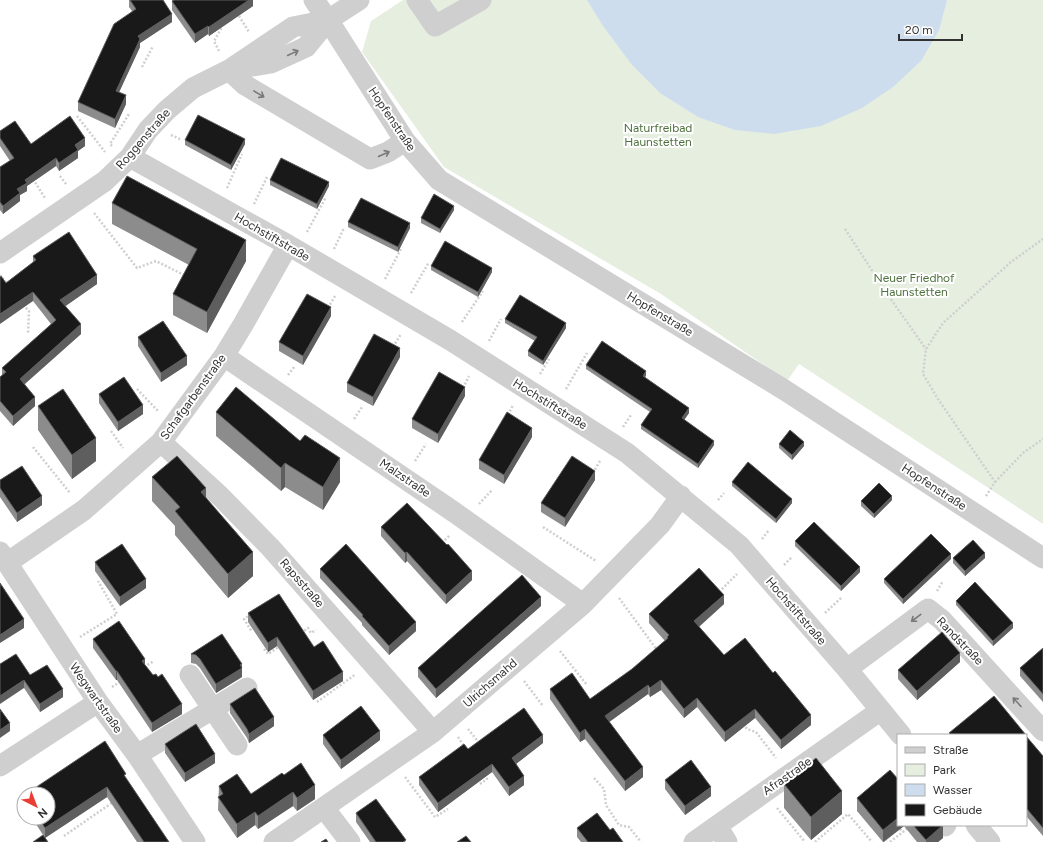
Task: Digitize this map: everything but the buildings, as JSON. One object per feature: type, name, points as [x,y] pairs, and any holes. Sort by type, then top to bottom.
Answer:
[{"type":"street","name":"Hopfenstraße","points":[[314,0],[405,141],[439,180],[782,388],[1043,558]]},
{"type":"street","name":"Roggenstraße","points":[[0,253],[97,187],[124,163],[148,130],[167,110],[225,62],[292,27],[328,20],[359,0]]},
{"type":"street","points":[[417,0],[435,26],[480,0]]},
{"type":"street","points":[[225,62],[245,85],[370,159],[388,152],[405,141]]},
{"type":"street","name":"Hochstiftstraße","points":[[124,163],[218,206],[293,248],[450,340],[627,452],[739,545],[847,669],[900,734]]},
{"type":"street","name":"Schafgarbenstraße","points":[[4,557],[84,510],[167,434],[224,356],[293,248]]},
{"type":"street","name":"Malzstraße","points":[[224,356],[454,512],[583,604]]},
{"type":"street","name":"Rapsstraße","points":[[167,434],[236,512],[270,547],[372,663],[445,722]]},
{"type":"street","name":"Ulrichsmahd","points":[[274,842],[393,760],[445,722],[583,604],[660,525],[681,496]]},
{"type":"street","name":"Wegwartstraße","points":[[4,557],[96,700],[136,755],[195,842]]},
{"type":"street","name":"Randstraße","points":[[847,669],[928,609],[942,620],[1043,731]]},
{"type":"street","points":[[190,675],[237,745]]},
{"type":"street","points":[[136,755],[247,688]]},
{"type":"street","points":[[0,766],[96,700]]},
{"type":"street","name":"Afrastraße","points":[[694,842],[722,834],[764,792],[789,775],[838,751],[881,710]]},
{"type":"street","points":[[324,808],[350,842]]},
{"type":"street","points":[[977,826],[990,842]]},
{"type":"path","points":[[239,16],[251,34]]},
{"type":"path","points":[[222,27],[214,41],[225,62]]},
{"type":"path","points":[[142,67],[153,46]]},
{"type":"path","points":[[77,116],[124,163]]},
{"type":"path","points":[[218,206],[242,154]]},
{"type":"path","points":[[29,173],[56,214]]},
{"type":"path","points":[[246,222],[267,177]]},
{"type":"path","points":[[293,248],[326,197]]},
{"type":"path","points":[[90,207],[137,268],[156,261],[189,278]]},
{"type":"path","points":[[845,229],[890,298],[926,349]]},
{"type":"path","points":[[995,482],[938,399],[923,374],[926,349],[943,324],[1011,262],[1043,239]]},
{"type":"path","points":[[375,297],[402,248]]},
{"type":"path","points":[[401,312],[429,262]]},
{"type":"path","points":[[0,275],[10,287]]},
{"type":"path","points":[[450,340],[483,291]]},
{"type":"path","points":[[19,299],[29,311],[28,334]]},
{"type":"path","points":[[555,407],[587,353]]},
{"type":"path","points":[[137,389],[167,434]]},
{"type":"path","points":[[973,513],[995,482],[1023,453],[1043,439]]},
{"type":"path","points":[[33,447],[84,510]]},
{"type":"path","points":[[542,527],[610,576],[659,652]]},
{"type":"path","points":[[62,648],[117,614],[98,582]]},
{"type":"path","points":[[252,632],[244,619],[256,611]]},
{"type":"path","points":[[294,637],[308,628],[311,633],[334,620]]},
{"type":"path","points":[[548,634],[587,685]]},
{"type":"path","points":[[264,649],[268,654],[281,646]]},
{"type":"path","points":[[141,669],[154,661]]},
{"type":"path","points":[[317,702],[372,663]]},
{"type":"path","points":[[512,665],[543,706]]},
{"type":"path","points":[[96,700],[128,677]]},
{"type":"path","points":[[445,722],[480,744]]},
{"type":"path","points":[[445,722],[465,746]]},
{"type":"path","points":[[742,723],[747,729],[756,732],[789,775]]},
{"type":"path","points":[[393,760],[435,817],[448,809]]},
{"type":"path","points":[[480,784],[486,779],[482,772]]},
{"type":"path","points":[[594,778],[604,789],[606,805],[619,825],[629,827],[641,842]]},
{"type":"path","points":[[764,792],[805,842]]},
{"type":"path","points":[[64,836],[113,801]]},
{"type":"path","points":[[815,842],[848,814],[872,842]]},
{"type":"path","points":[[890,842],[911,826]]},
{"type":"path","points":[[826,828],[829,831]]},
{"type":"path","points":[[900,829],[903,832]]},
{"type":"green space","points":[[403,0],[1043,0],[1043,524],[799,364],[787,381],[661,294],[444,167],[362,52],[371,21]]},
{"type":"water","points":[[587,0],[947,0],[939,30],[921,61],[893,87],[862,108],[821,126],[774,134],[735,130],[698,117],[660,93],[632,65],[603,26]]},
{"type":"park label","name":"Naturfreibad Haunstetten","points":[[658,135]]},
{"type":"park label","name":"Neuer Friedhof Haunstetten","points":[[914,285]]}]
